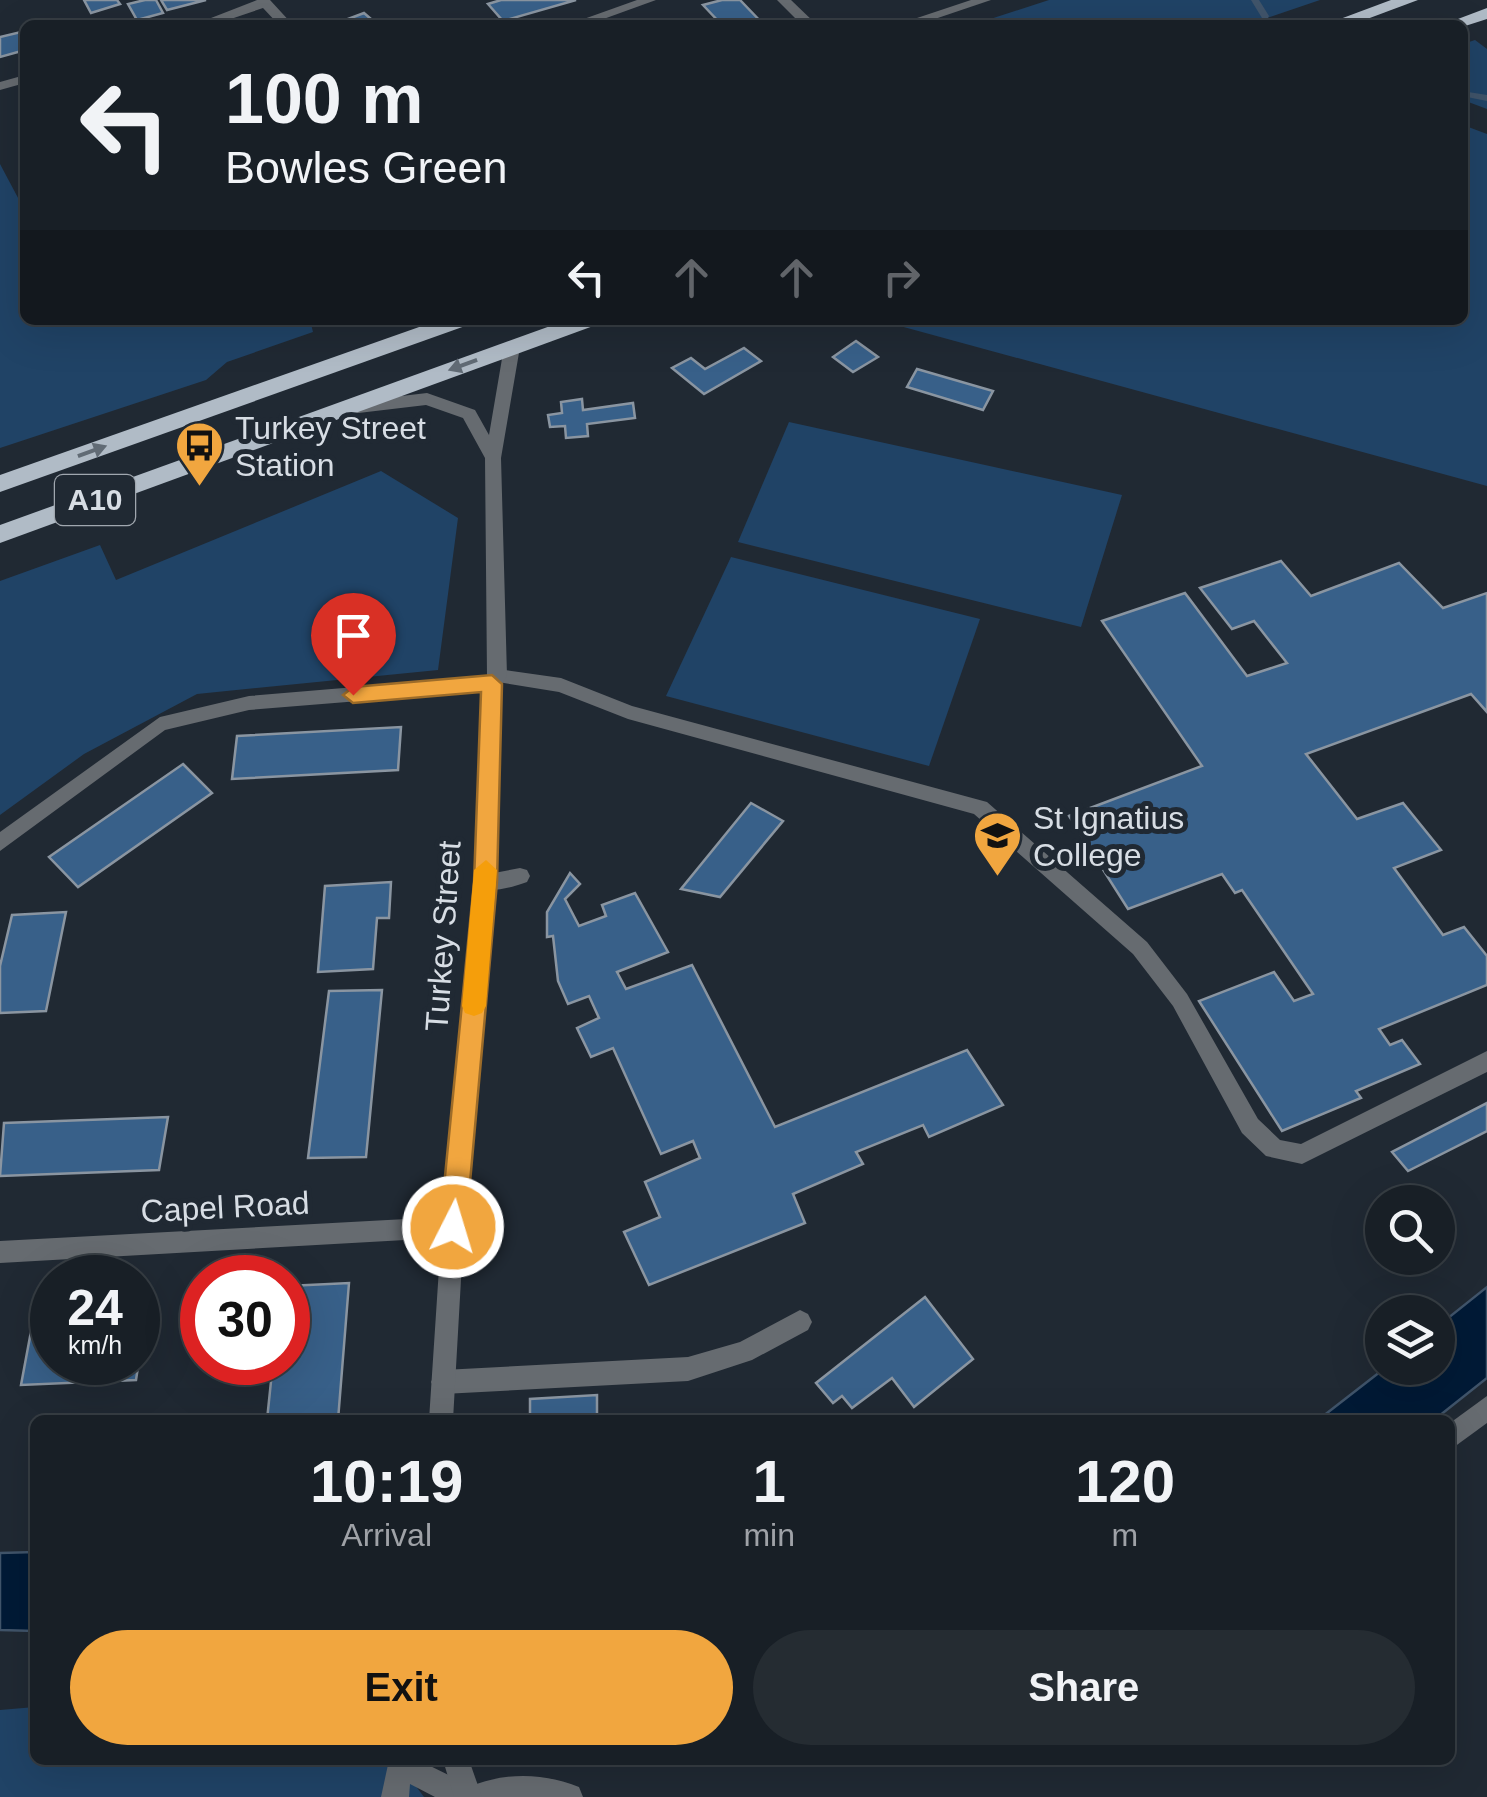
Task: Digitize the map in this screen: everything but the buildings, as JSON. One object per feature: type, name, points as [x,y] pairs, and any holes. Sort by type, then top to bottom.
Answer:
[{"type":"highway","points":[[1348,20],[1409,0]]},
{"type":"highway","name":"A10","points":[[0,484],[446,325]]},
{"type":"highway","name":"A10","points":[[0,534],[574,325]]},
{"type":"street","points":[[589,20],[650,0]]},
{"type":"street","points":[[783,0],[805,20]]},
{"type":"street","points":[[919,20],[985,0]]},
{"type":"street","points":[[214,20],[264,2]]},
{"type":"street","name":"Turkey Street","points":[[441,1415],[453,1227],[485,882],[495,679],[493,458],[512,347]]},
{"type":"street","name":"Turkey Street","points":[[337,410],[427,398],[469,414],[493,458]]},
{"type":"street","points":[[0,844],[160,724],[249,704],[495,679],[561,685],[628,712],[980,808],[1156,965],[1180,1000],[1250,1126],[1274,1149],[1290,1155],[1302,1154],[1487,1061]]},
{"type":"street","points":[[485,882],[520,876]]},
{"type":"street","name":"Capel Road","points":[[0,1252],[453,1227]]},
{"type":"street","points":[[443,1382],[688,1369],[744,1352],[800,1322]]},
{"type":"street","points":[[1455,1434],[1487,1408]]},
{"type":"street","points":[[394,1797],[400,1765],[466,1797]]},
{"type":"street","points":[[457,1765],[466,1797]]},
{"type":"street","points":[[478,1797],[516,1788],[569,1797]]},
{"type":"shaded area","points":[[1049,0],[1320,0],[1261,20],[987,20]]},
{"type":"shaded area","points":[[1475,40],[1487,49],[1487,109],[1468,102],[1468,42]]},
{"type":"shaded area","points":[[1468,127],[1487,134],[1487,486],[896,325],[1468,325]]},
{"type":"shaded area","points":[[0,164],[20,202],[20,325],[311,325],[313,332],[227,362],[206,380],[0,448]]},
{"type":"shaded area","points":[[789,422],[1122,495],[1081,627],[738,542]]},
{"type":"shaded area","points":[[381,471],[458,518],[438,670],[197,694],[84,754],[0,815],[0,581],[100,545],[116,580]]},
{"type":"shaded area","points":[[731,557],[980,619],[929,766],[666,696]]},
{"type":"shaded area","points":[[1487,1287],[1487,1378],[1440,1415],[1324,1415],[1365,1384],[1455,1385],[1455,1312]]},
{"type":"shaded area","points":[[30,1552],[30,1631],[0,1630],[0,1553]]},
{"type":"shaded area","points":[[30,1707],[30,1765],[400,1765],[424,1797],[0,1797],[0,1710]]},
{"type":"waterway","points":[[1255,0],[1265,16]]},
{"type":"waterway","points":[[1468,94],[1487,98]]},
{"type":"slow traffic","points":[[474,1006],[486,870]]},
{"type":"place","name":"Turkey Street Station","points":[[200,488]]},
{"type":"place","name":"St Ignatius College","points":[[998,878]]},
{"type":"route","points":[[353,695],[492,684],[485,882],[453,1227]]}]
